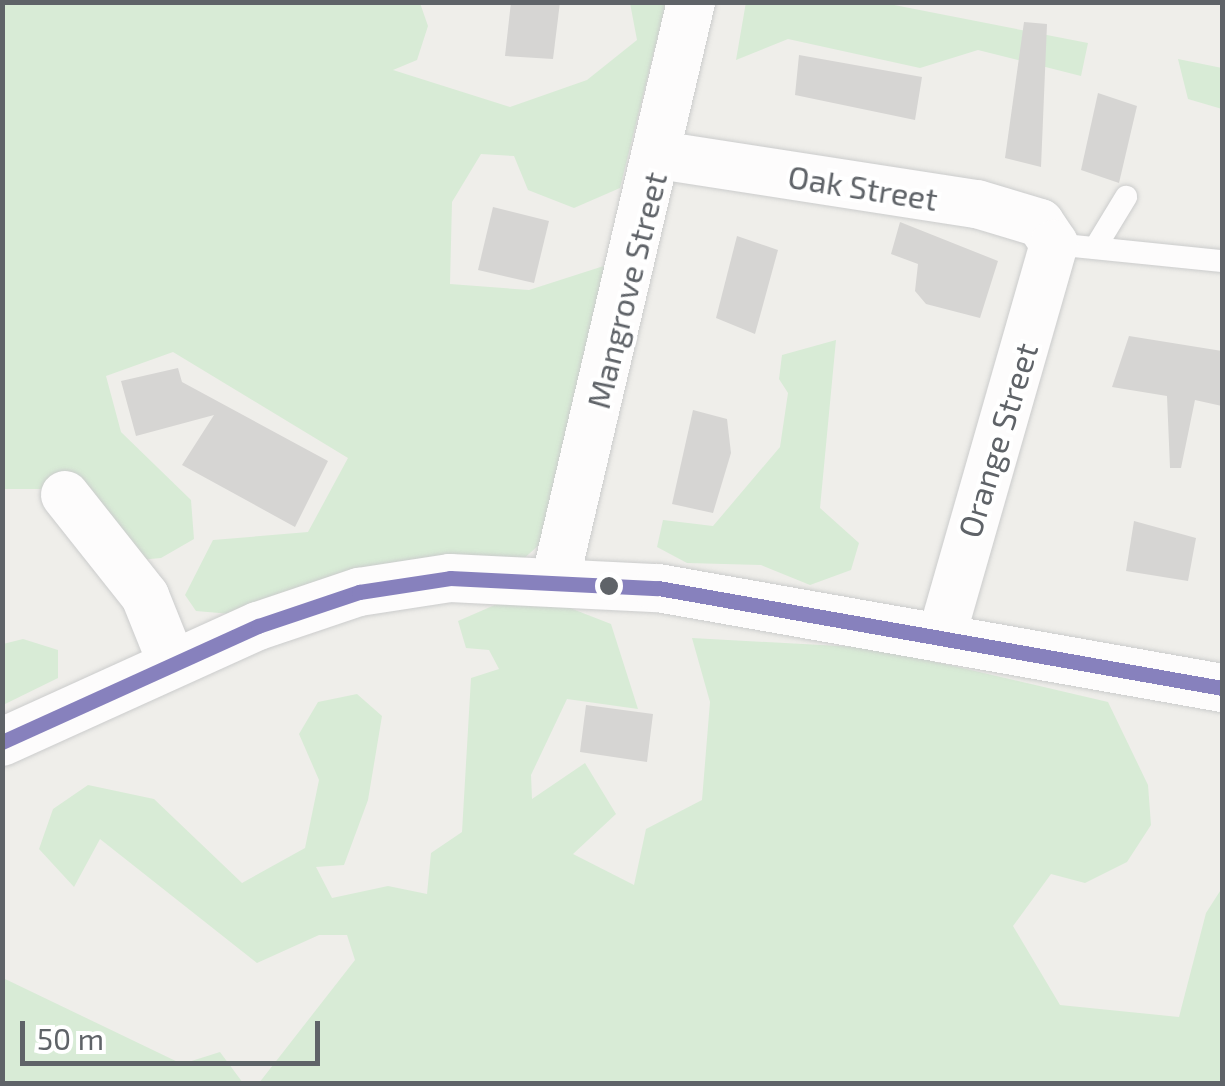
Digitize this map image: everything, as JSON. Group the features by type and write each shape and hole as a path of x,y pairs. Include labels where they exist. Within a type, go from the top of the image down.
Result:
{"street":[{"name":"Mangrove Street","path":"556,577 659,155 691,2"},
{"name":"Oak Street","path":"659,155 912,205 1017,214 1040,222 1075,246"},
{"name":"Orange Street","path":"941,638 1075,246"},
{"path":"66,495 145,596 172,663"},
{"path":"2,742 172,663 359,592 556,577 941,638 1222,688"}],"lane":[{"path":"1075,246 1126,197"},
{"path":"1075,246 1222,261"}],"green space":[{"path":"746,2 884,3 1088,43 1081,76 978,50 920,68 788,39 736,60"},
{"path":"2,3 420,3 428,26 417,60 393,70 510,107 587,80 637,40 630,3 666,3 620,188 574,208 528,190 514,156 481,154 452,202 450,284 529,290 610,264 560,526 520,562 231,614 196,611 185,595 213,540 308,532 348,458 173,352 106,376 121,432 191,500 194,539 161,558 128,561 47,489 3,489"},
{"path":"1178,59 1222,68 1222,109 1188,99"},
{"path":"836,340 820,508 859,543 851,570 810,585 761,565 687,563 657,547 663,520 713,526 780,447 788,393 779,379 782,355"},
{"path":"504,601 552,601 611,624 638,709 567,699 531,775 532,799 585,763 616,814 573,854 634,885 646,829 702,800 710,702 692,638 876,648 1108,702 1148,785 1151,825 1127,862 1085,883 1051,874 1013,926 1060,1005 1179,1017 1206,913 1222,888 1222,1083 259,1083 355,960 347,935 319,935 257,963 100,839 74,887 39,849 53,809 88,785 154,799 242,883 305,848 319,780 299,734 318,702 357,694 382,716 368,800 344,865 316,867 332,898 388,886 427,894 431,853 462,832 471,678 499,669 489,650 466,648 458,621"},
{"path":"23,639 58,650 58,678 3,705 3,644"},
{"path":"3,978 182,1064 220,1052 243,1083 3,1083"}],"building":[{"path":"511,2 560,2 553,59 505,56"},
{"path":"1024,22 1047,24 1041,167 1005,158"},
{"path":"799,55 922,77 915,120 795,95"},
{"path":"1098,93 1137,106 1119,183 1081,170"},
{"path":"493,207 549,221 534,283 478,270"},
{"path":"900,222 998,261 980,318 926,304 915,291 918,264 891,254"},
{"path":"737,236 778,250 755,334 716,318"},
{"path":"1129,336 1222,351 1222,406 1195,400 1181,468 1170,468 1167,396 1112,387"},
{"path":"178,368 182,382 328,461 295,527 182,465 214,415 136,436 121,381"},
{"path":"693,410 727,419 731,453 713,513 672,504"},
{"path":"1134,521 1196,538 1188,581 1126,571"},
{"path":"586,705 653,714 647,762 580,752"}],"transit line":[{"path":"2,742 258,626 359,592 450,578 658,588 1222,688"}]}
